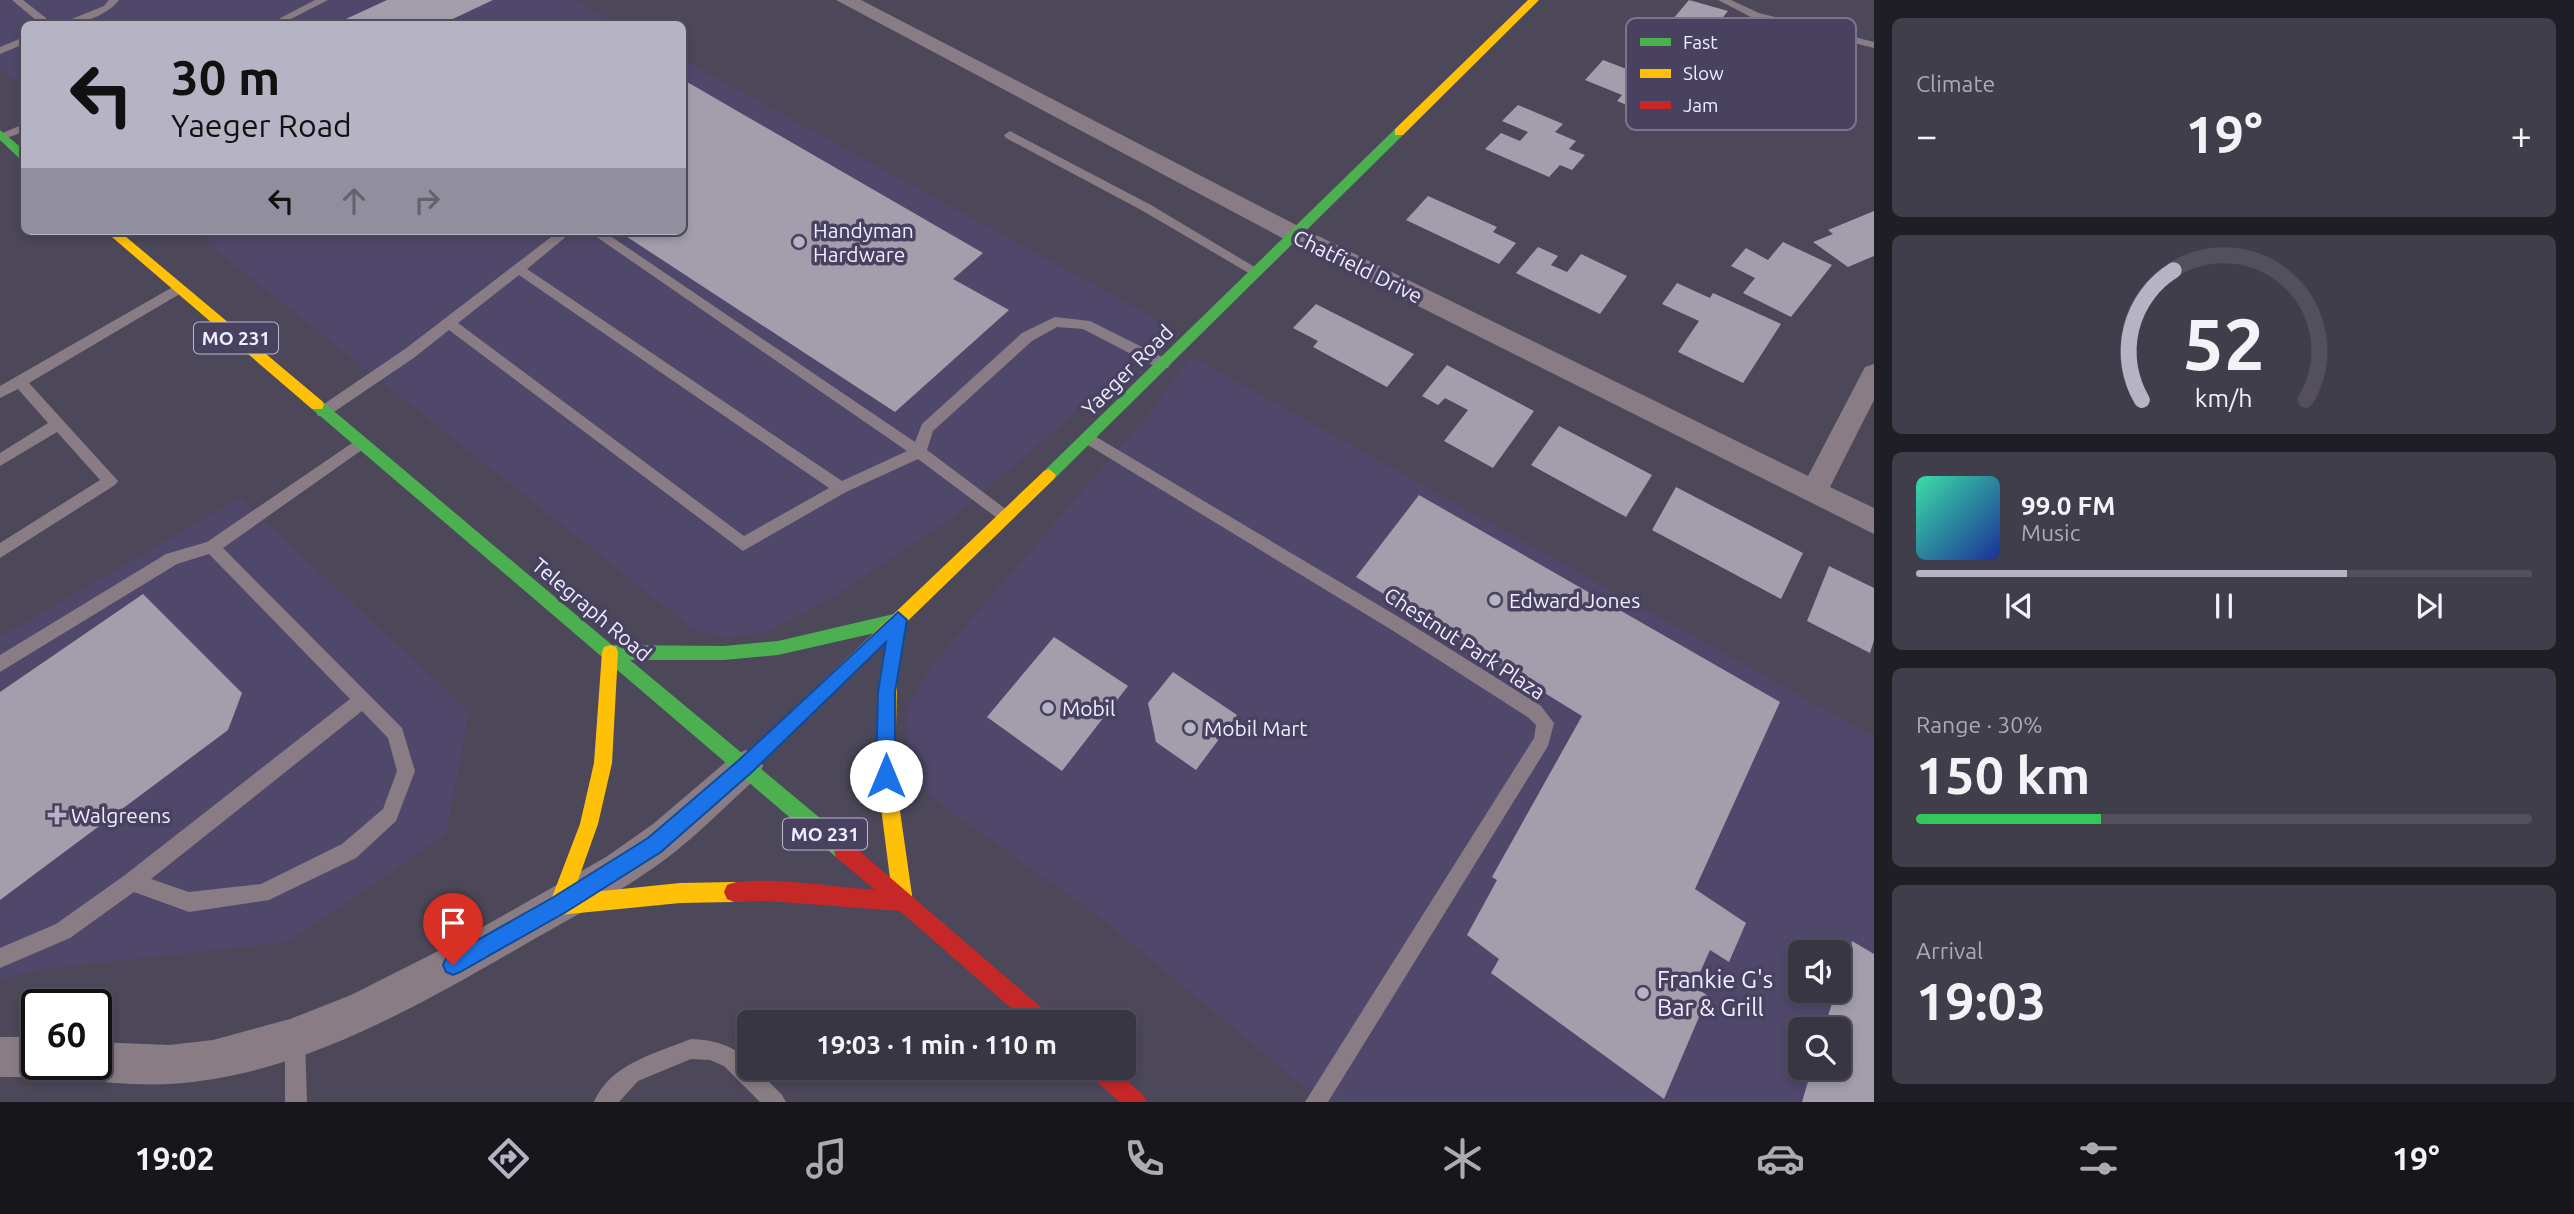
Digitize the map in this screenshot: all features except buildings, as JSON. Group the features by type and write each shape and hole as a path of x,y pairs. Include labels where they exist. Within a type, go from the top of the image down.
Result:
{"main road":[{"name":"Yaeger Road","path":"746,766 1088,438 1534,0"},
{"path":"2,136 21,153"},
{"name":"Telegraph Road","path":"116,235 746,766 1029,1010"},
{"path":"898,620 886,692 886,776 903,902 767,891 680,893 559,905 589,824 603,763 610,652 724,653 778,648 898,620"},
{"path":"1110,1080 1136,1102"}],"street":[{"name":"Chatfield Drive","path":"846,0 1294,234 1874,522"},
{"path":"1814,491 1874,374"},
{"path":"112,1063 147,1065 211,1061 295,1038 453,965 559,905 655,845 746,766"},
{"path":"0,1057 21,1056"}],"lane":[{"path":"17,0 42,21"},
{"path":"71,21 127,0"},
{"path":"280,21 323,0"},
{"path":"1723,0 1767,18"},
{"path":"1856,40 1874,45"},
{"path":"0,51 21,41"},
{"path":"2,136 21,129"},
{"path":"1010,135 1147,208 1257,272"},
{"path":"323,412 448,322 561,235"},
{"path":"600,235 919,453 1006,517"},
{"path":"517,268 841,488"},
{"path":"0,393 178,289"},
{"path":"448,322 743,544 841,488 919,453 927,428 1027,337 1055,322 1085,324 1163,364"},
{"path":"0,551 110,481 20,382"},
{"path":"0,460 58,424"},
{"name":"Chestnut Park Plaza","path":"1088,438 1401,627 1535,712 1545,723 1542,740 1316,1102"},
{"path":"0,664 172,559 212,547 361,443"},
{"path":"132,882 189,902 262,893 349,851 390,815 406,771 396,734 212,547"},
{"path":"0,958 63,931 132,882 362,700"},
{"path":"295,1038 296,1102"},
{"path":"606,1102 631,1074 691,1049 710,1050 731,1058 775,1102"}],"shaded area":[{"path":"0,0 573,0 612,21 21,21 21,86 0,68"},
{"path":"686,62 1175,329 954,516 830,599 765,632 725,637 693,629 197,235 686,235"},
{"path":"1191,356 1874,737 1874,1102 1323,1102 1097,915 943,806 919,785 908,751 908,706 932,665 1148,415"},
{"path":"240,498 469,712 446,834 289,942 43,969 0,979 0,637"}],"traffic: fast":[{"path":"1049,475 1399,132"},
{"path":"0,134 21,153"},
{"path":"317,405 843,850"},
{"path":"610,652 724,653 778,648 898,620 888,680"}],"traffic: slow":[{"path":"1399,132 1534,0"},
{"path":"116,235 317,405"},
{"path":"746,766 1049,475"},
{"path":"610,652 603,763 589,824 559,905 680,893 734,892"},
{"path":"888,680 886,776 903,902"}],"traffic: jam":[{"path":"843,850 1029,1010"},
{"path":"734,892 767,891 903,902"},
{"path":"1110,1080 1136,1102"}],"place":[{"name":"Handyman Hardware","path":"799,242"},
{"name":"Edward Jones","path":"1495,600"},
{"name":"Mobil","path":"1048,708"},
{"name":"Mobil Mart","path":"1190,728"},
{"name":"Walgreens","path":"57,815"},
{"name":"Frankie G's Bar & Grill","path":"1643,993"}],"route":[{"path":"453,965 559,905 655,845 746,766 898,620 886,692 886,776"}]}
